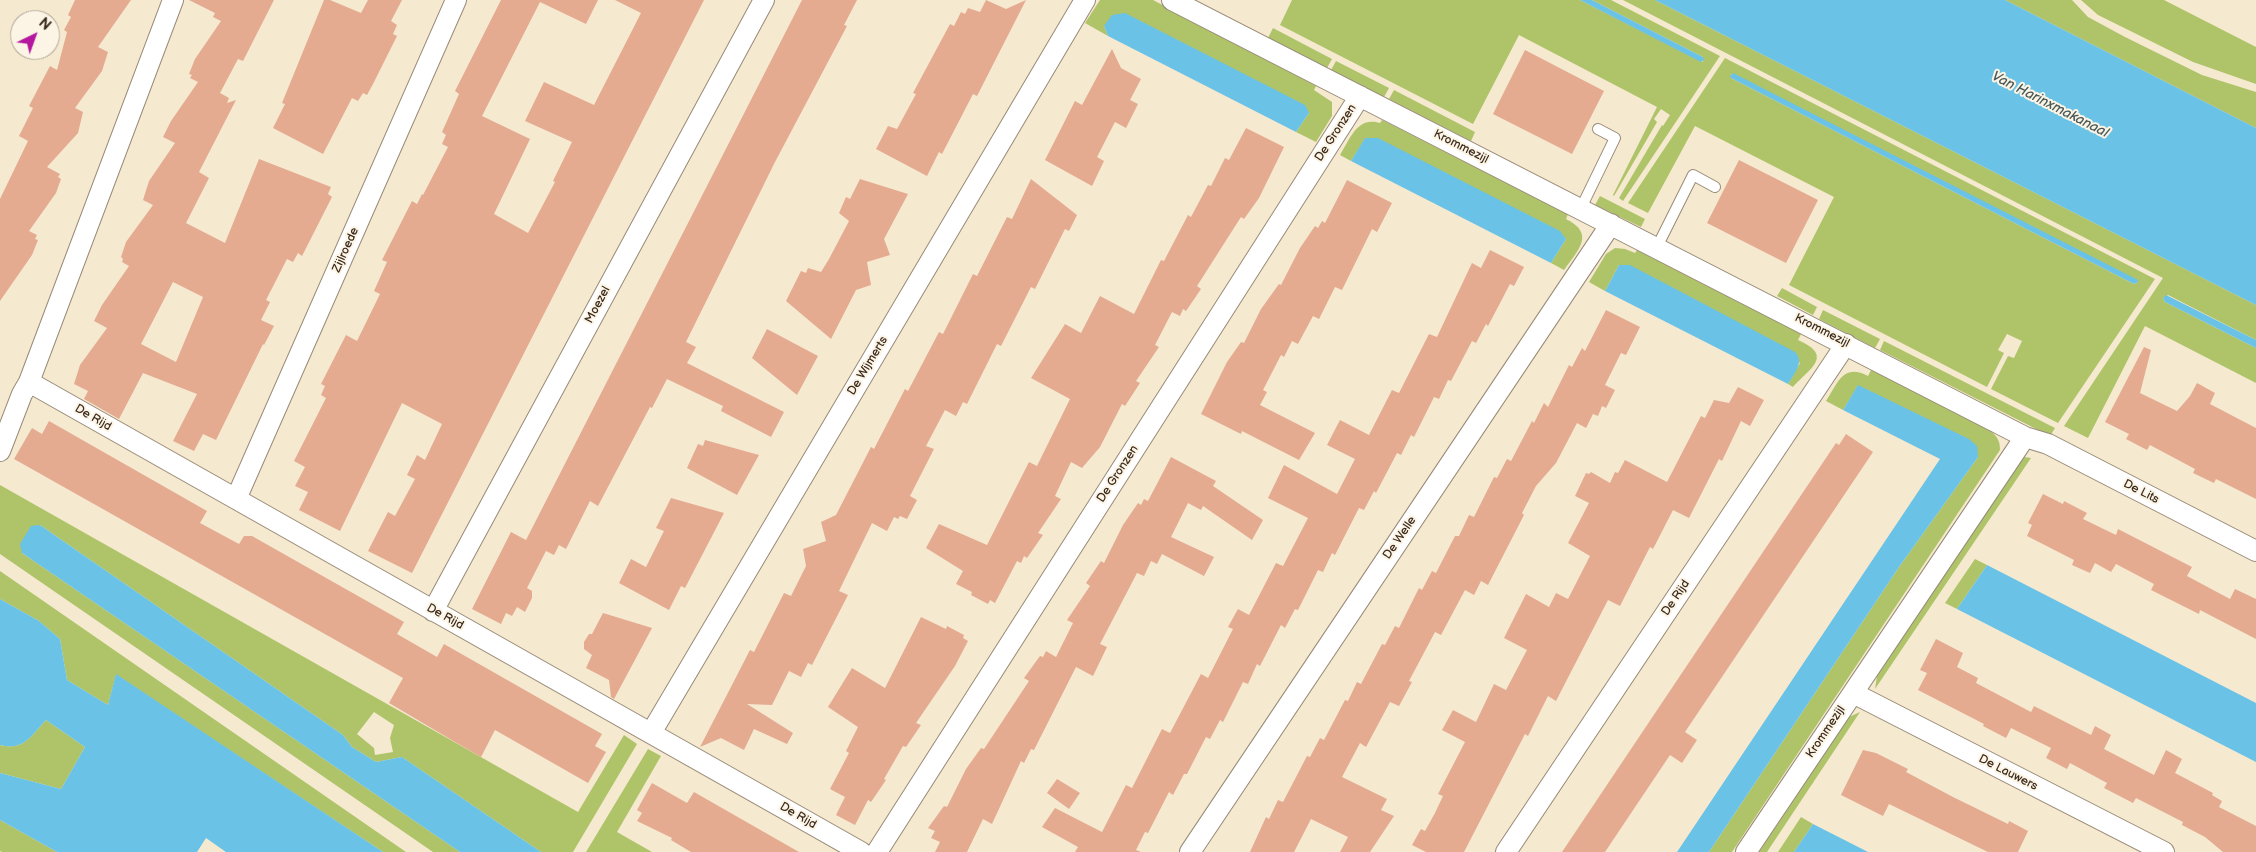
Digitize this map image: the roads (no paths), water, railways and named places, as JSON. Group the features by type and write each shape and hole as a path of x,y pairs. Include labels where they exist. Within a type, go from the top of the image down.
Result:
{"street":[{"path":"0,450 22,394 29,382 174,0"},
{"name":"Zijlroede","path":"236,499 456,0"},
{"name":"Moezel","path":"433,611 764,0"},
{"name":"De Wijmerts","path":"651,733 1085,0"},
{"name":"Krommezijl","path":"1172,0 2025,436 1746,852"},
{"name":"De Gronzen","path":"877,852 1360,96"},
{"name":"De Welle","path":"1190,852 1611,224"},
{"name":"De Rijd","path":"1506,852 1846,344"},
{"name":"De Rijd","path":"29,382 861,852"},
{"name":"De Lits","path":"2025,436 2048,444 2256,550"},
{"name":"De Lauwers","path":"1853,693 2164,852"}],"lane":[{"path":"1581,208 1615,138 1598,130"},
{"path":"1657,247 1693,176 1715,187"}],"water":[{"path":"1580,0 1592,0 1703,57 1704,60 1701,62"},
{"name":"Van Harinxmakanaal","path":"1655,0 2005,0 2256,128 2256,305"},
{"path":"1125,13 1305,105 1309,113 1296,132 1108,36 1104,26 1112,15"},
{"path":"1733,73 2138,280 2138,282 2134,284 1731,78 1730,76"},
{"path":"1365,138 1378,138 1560,231 1566,239 1551,263 1351,161"},
{"path":"1619,265 1630,265 1795,352 1798,356 1799,364 1788,384 1605,291"},
{"path":"2166,295 2256,340 2256,348 2165,302 2163,298"},
{"path":"1858,385 1969,439 1977,446 1978,457 1899,567 1709,852 1677,852 1940,459 1843,410"},
{"path":"40,525 343,735 352,747 376,762 402,757 541,852 460,852 22,553 20,544 31,526"},
{"path":"1987,565 2256,703 2256,762 1957,609"},
{"path":"0,599 39,621 60,639 67,680 108,705 116,674 383,852 226,852 206,838 197,852 57,852 0,820 0,773 61,789 85,747 46,720 31,737 21,744 15,746 0,745"},
{"path":"1813,824 1868,852 1794,852"}]}
